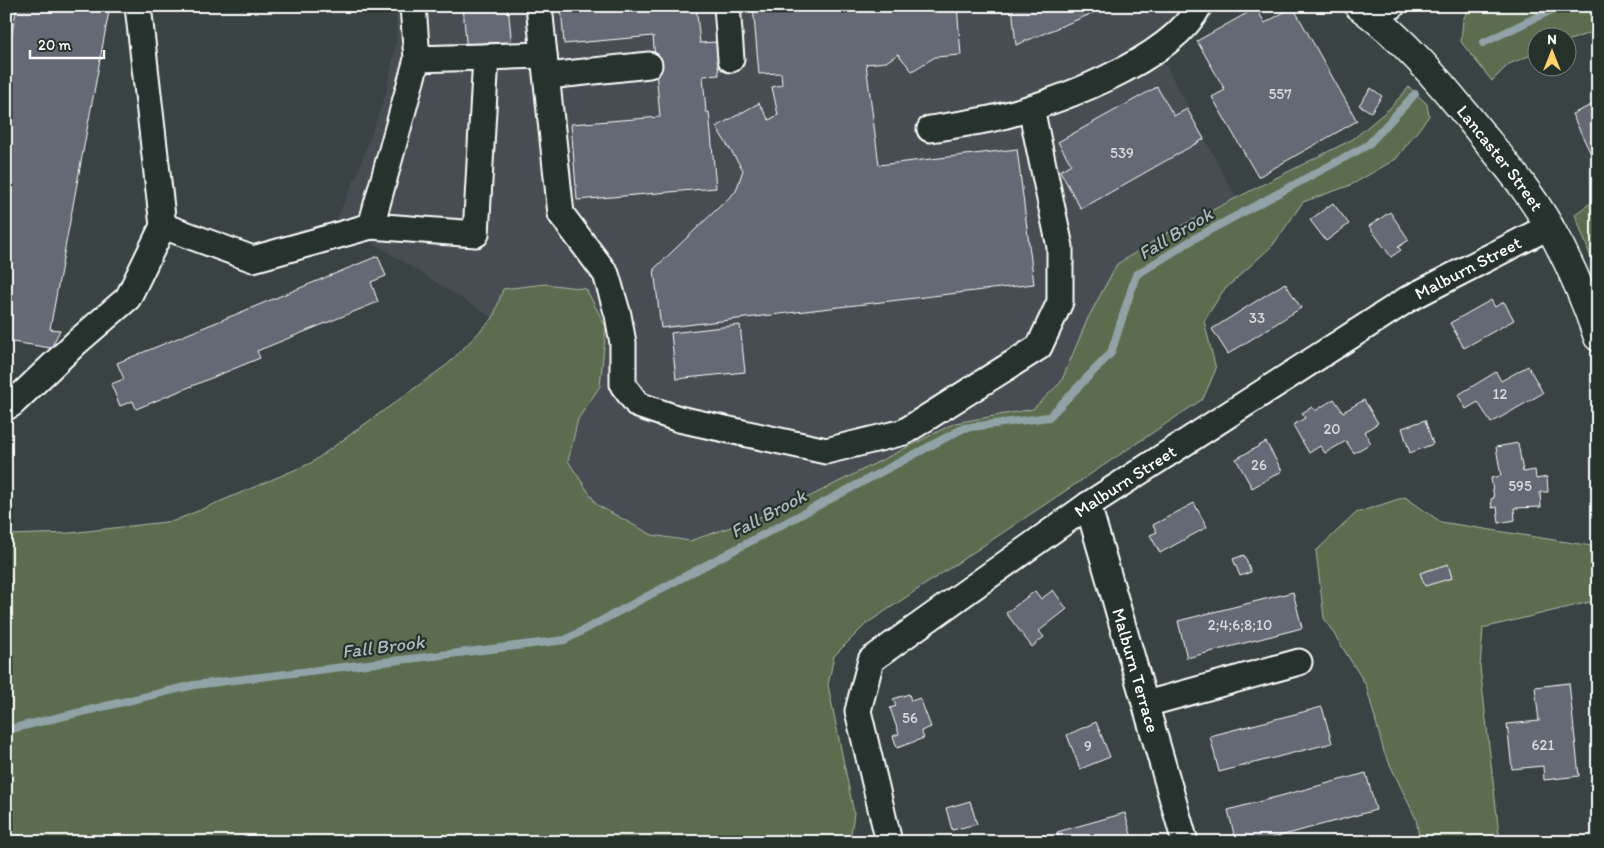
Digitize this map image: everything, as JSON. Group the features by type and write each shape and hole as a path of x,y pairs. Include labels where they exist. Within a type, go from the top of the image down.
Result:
{"main road":[{"name":"Lancaster Street","path":"1374,9 1456,102 1524,187 1550,226 1578,284 1598,337"}],"street":[{"path":"6,407 12,404 77,342 128,298 163,226 138,6"},
{"path":"372,226 416,59 413,6"},
{"path":"538,6 561,214 606,274 618,315 622,343 623,385 638,405 680,419 826,450 904,432 1040,347 1060,302 1060,246 1031,108"},
{"path":"727,6 731,59"},
{"path":"930,129 989,119 1031,108 1106,78 1150,56 1180,34 1199,6"},
{"path":"163,226 253,259 372,226 476,234 486,57"},
{"path":"416,59 486,57 546,65 649,65"},
{"name":"Malburn Street","path":"889,842 858,710 871,660 1088,505 1408,299 1550,226"},
{"name":"Malburn Terrace","path":"1088,505 1184,839"},
{"path":"1146,704 1299,662"}],"shaded area":[{"path":"396,6 1199,6 1158,50 1236,198 1163,235 1088,318 1061,382 1033,409 955,423 789,507 690,541 652,535 597,505 568,461 578,419 600,386 503,289 493,318 336,220 356,177 386,93 396,44"}],"green space":[{"path":"1470,6 1598,6 1598,30 1576,38 1576,28 1526,28 1526,57 1509,64 1492,81 1461,42 1463,20"},
{"path":"1409,87 1427,104 1429,116 1396,159 1351,185 1303,202 1273,245 1223,291 1204,321 1216,369 1203,399 866,624 834,656 828,685 854,813 850,842 6,842 6,535 70,533 174,521 311,463 448,364 493,318 503,289 545,284 586,289 606,327 600,386 578,419 568,461 597,505 652,535 690,541 789,507 955,423 1033,409 1061,382 1088,318 1117,264 1169,232 1353,139 1389,109"},
{"path":"1598,198 1598,277 1575,214"},
{"path":"1405,497 1441,522 1598,547 1598,600 1483,628 1480,667 1500,842 1420,842 1416,819 1384,752 1366,685 1324,618 1316,551 1356,513"}],"building":[{"path":"17,6 110,6 50,329 60,330 51,348 6,341 6,65"},
{"path":"463,6 508,6 512,47 467,53"},
{"path":"561,6 696,6 700,43 716,42 719,75 703,76 706,112 709,112 716,188 577,200 571,124 660,117 653,36 564,44"},
{"path":"753,6 957,6 961,55 935,57 912,71 898,54 886,62 866,64 879,165 1017,149 1034,284 661,328 654,269 736,191 743,170 716,127 759,103 769,120 778,115 772,87 782,85 781,73 759,74"},
{"path":"1012,6 1110,6 1016,45"},
{"path":"1293,7 1357,121 1258,177 1212,97 1225,90 1197,41 1256,8 1265,23"},
{"path":"1157,87 1174,116 1187,109 1204,139 1081,209 1060,171 1071,164 1058,142"},
{"path":"1371,88 1382,96 1371,112 1359,105"},
{"path":"1598,102 1598,169 1572,114"},
{"path":"1333,203 1349,224 1326,241 1310,220"},
{"path":"1390,212 1409,240 1398,247 1401,250 1391,257 1369,226"},
{"path":"378,256 386,276 371,282 378,302 257,351 260,358 136,409 133,401 120,406 111,384 124,379 117,363"},
{"path":"1285,283 1301,308 1228,354 1212,329"},
{"path":"1491,300 1495,307 1504,302 1514,320 1464,348 1450,323"},
{"path":"740,325 745,372 676,379 671,333"},
{"path":"1528,366 1543,393 1491,423 1478,402 1466,409 1458,395 1496,372 1501,381"},
{"path":"1334,399 1343,412 1364,400 1378,423 1364,432 1371,443 1354,453 1346,441 1325,453 1320,446 1309,453 1293,425 1305,418 1302,413 1312,407 1315,411"},
{"path":"1425,420 1433,444 1410,453 1402,428"},
{"path":"1266,442 1282,471 1252,488 1236,459"},
{"path":"1518,443 1523,472 1535,470 1536,479 1547,477 1548,492 1540,492 1541,507 1514,508 1515,520 1499,523 1497,507 1492,508 1491,499 1494,498 1491,478 1501,476 1496,447"},
{"path":"1194,503 1207,527 1160,553 1150,535 1157,532 1153,525"},
{"path":"1244,555 1251,572 1240,576 1233,559"},
{"path":"1448,564 1452,578 1425,586 1420,573"},
{"path":"1053,590 1067,609 1039,631 1044,637 1032,647 1006,613 1035,591 1041,599"},
{"path":"1293,592 1302,628 1187,658 1178,621"},
{"path":"1569,683 1579,776 1544,780 1543,766 1512,769 1507,724 1539,721 1535,687"},
{"path":"909,694 911,701 920,698 931,727 921,731 924,738 897,748 893,736 899,734 890,708 896,706 893,699"},
{"path":"1322,707 1332,743 1219,772 1210,736"},
{"path":"1096,722 1110,757 1080,769 1067,735"},
{"path":"1366,773 1376,810 1258,842 1236,842 1228,810"},
{"path":"970,801 977,824 952,830 946,808"},
{"path":"1125,813 1133,842 1059,842 1057,832"}],"waterway":[{"name":"Fall Brook","path":"1483,43 1560,6"},
{"name":"Fall Brook","path":"6,730 194,685 565,640 964,428 1049,417 1111,353 1136,275 1197,237 1368,145 1415,94"}]}
